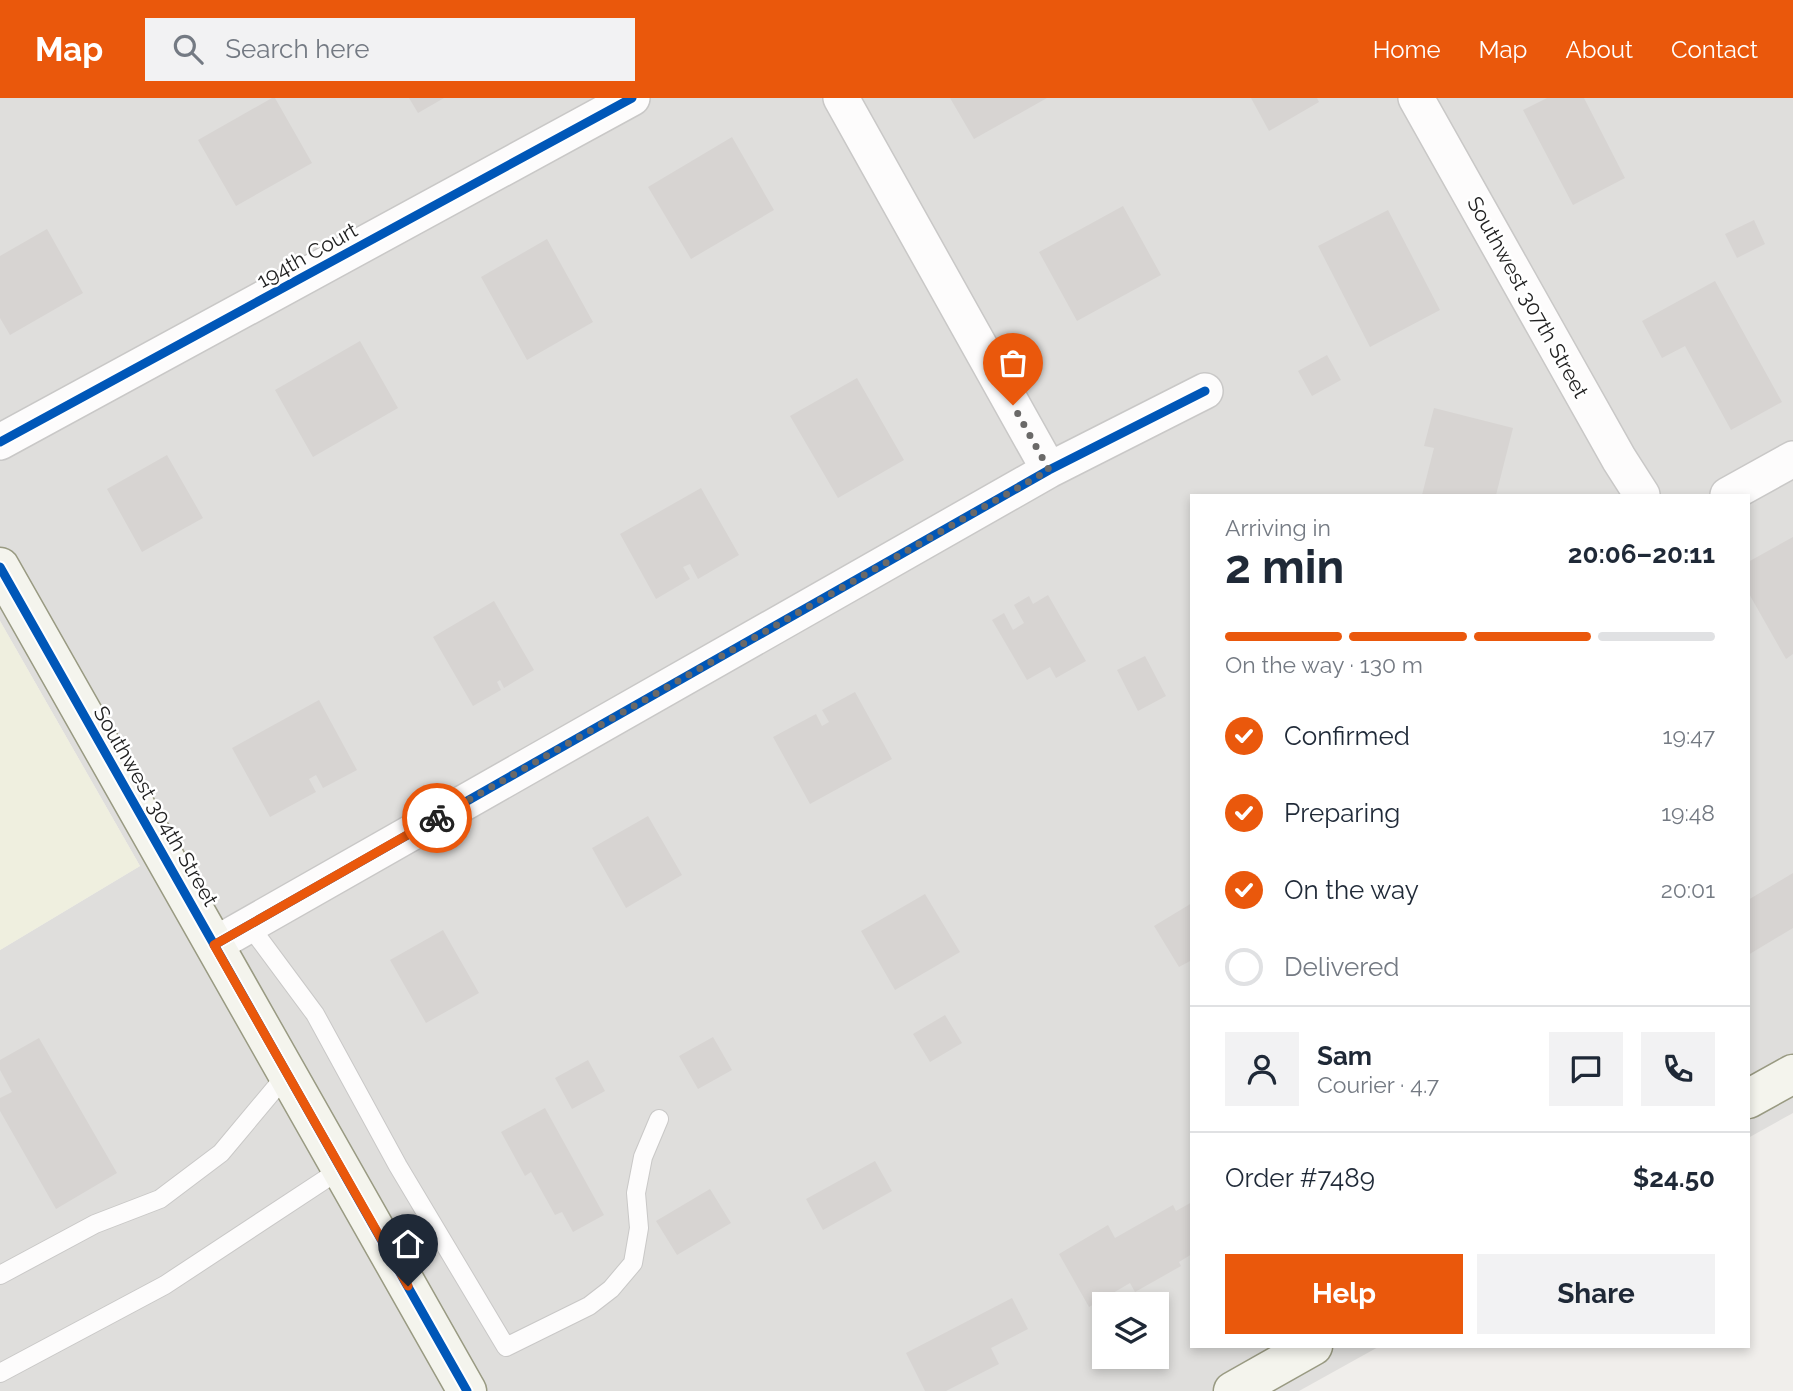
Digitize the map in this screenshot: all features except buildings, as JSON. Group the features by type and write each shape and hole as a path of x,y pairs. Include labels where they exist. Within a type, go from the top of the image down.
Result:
{"street":[{"name":"194th Court","path":"0,442 632,98"},
{"path":"841,98 1049,470"},
{"name":"Southwest 307th Street","path":"1416,98 1619,459 1641,494"},
{"path":"214,945 1049,470 1205,391"},
{"path":"1730,494 1793,459"},
{"name":"Southwest 304th Street","path":"0,568 467,1391"},
{"path":"1750,1099 1793,1074"},
{"path":"1233,1391 1309,1348"}],"lane":[{"path":"249,925 314,1014 398,1166 506,1347 589,1306 611,1289 633,1263 639,1228 636,1193 643,1157 659,1119"},
{"path":"0,1275 96,1224 160,1199 221,1153 287,1074"},
{"path":"0,1373 165,1285 341,1169"}],"shaded area":[{"path":"0,98 1793,98 1793,1113 1750,1137 1750,494 1190,494 1190,1348 1376,1348 1299,1391 0,1391 0,950 140,866 0,621"}],"green space":[{"path":"0,621 140,866 0,950"}],"cycle path":[{"path":"0,442 632,98"},
{"path":"214,945 1049,470 1205,391"},
{"path":"0,567 467,1391"}],"way so far":[{"path":"437,818 1049,470 1013,405"}],"route":[{"path":"408,1286 214,945 437,818"}]}
